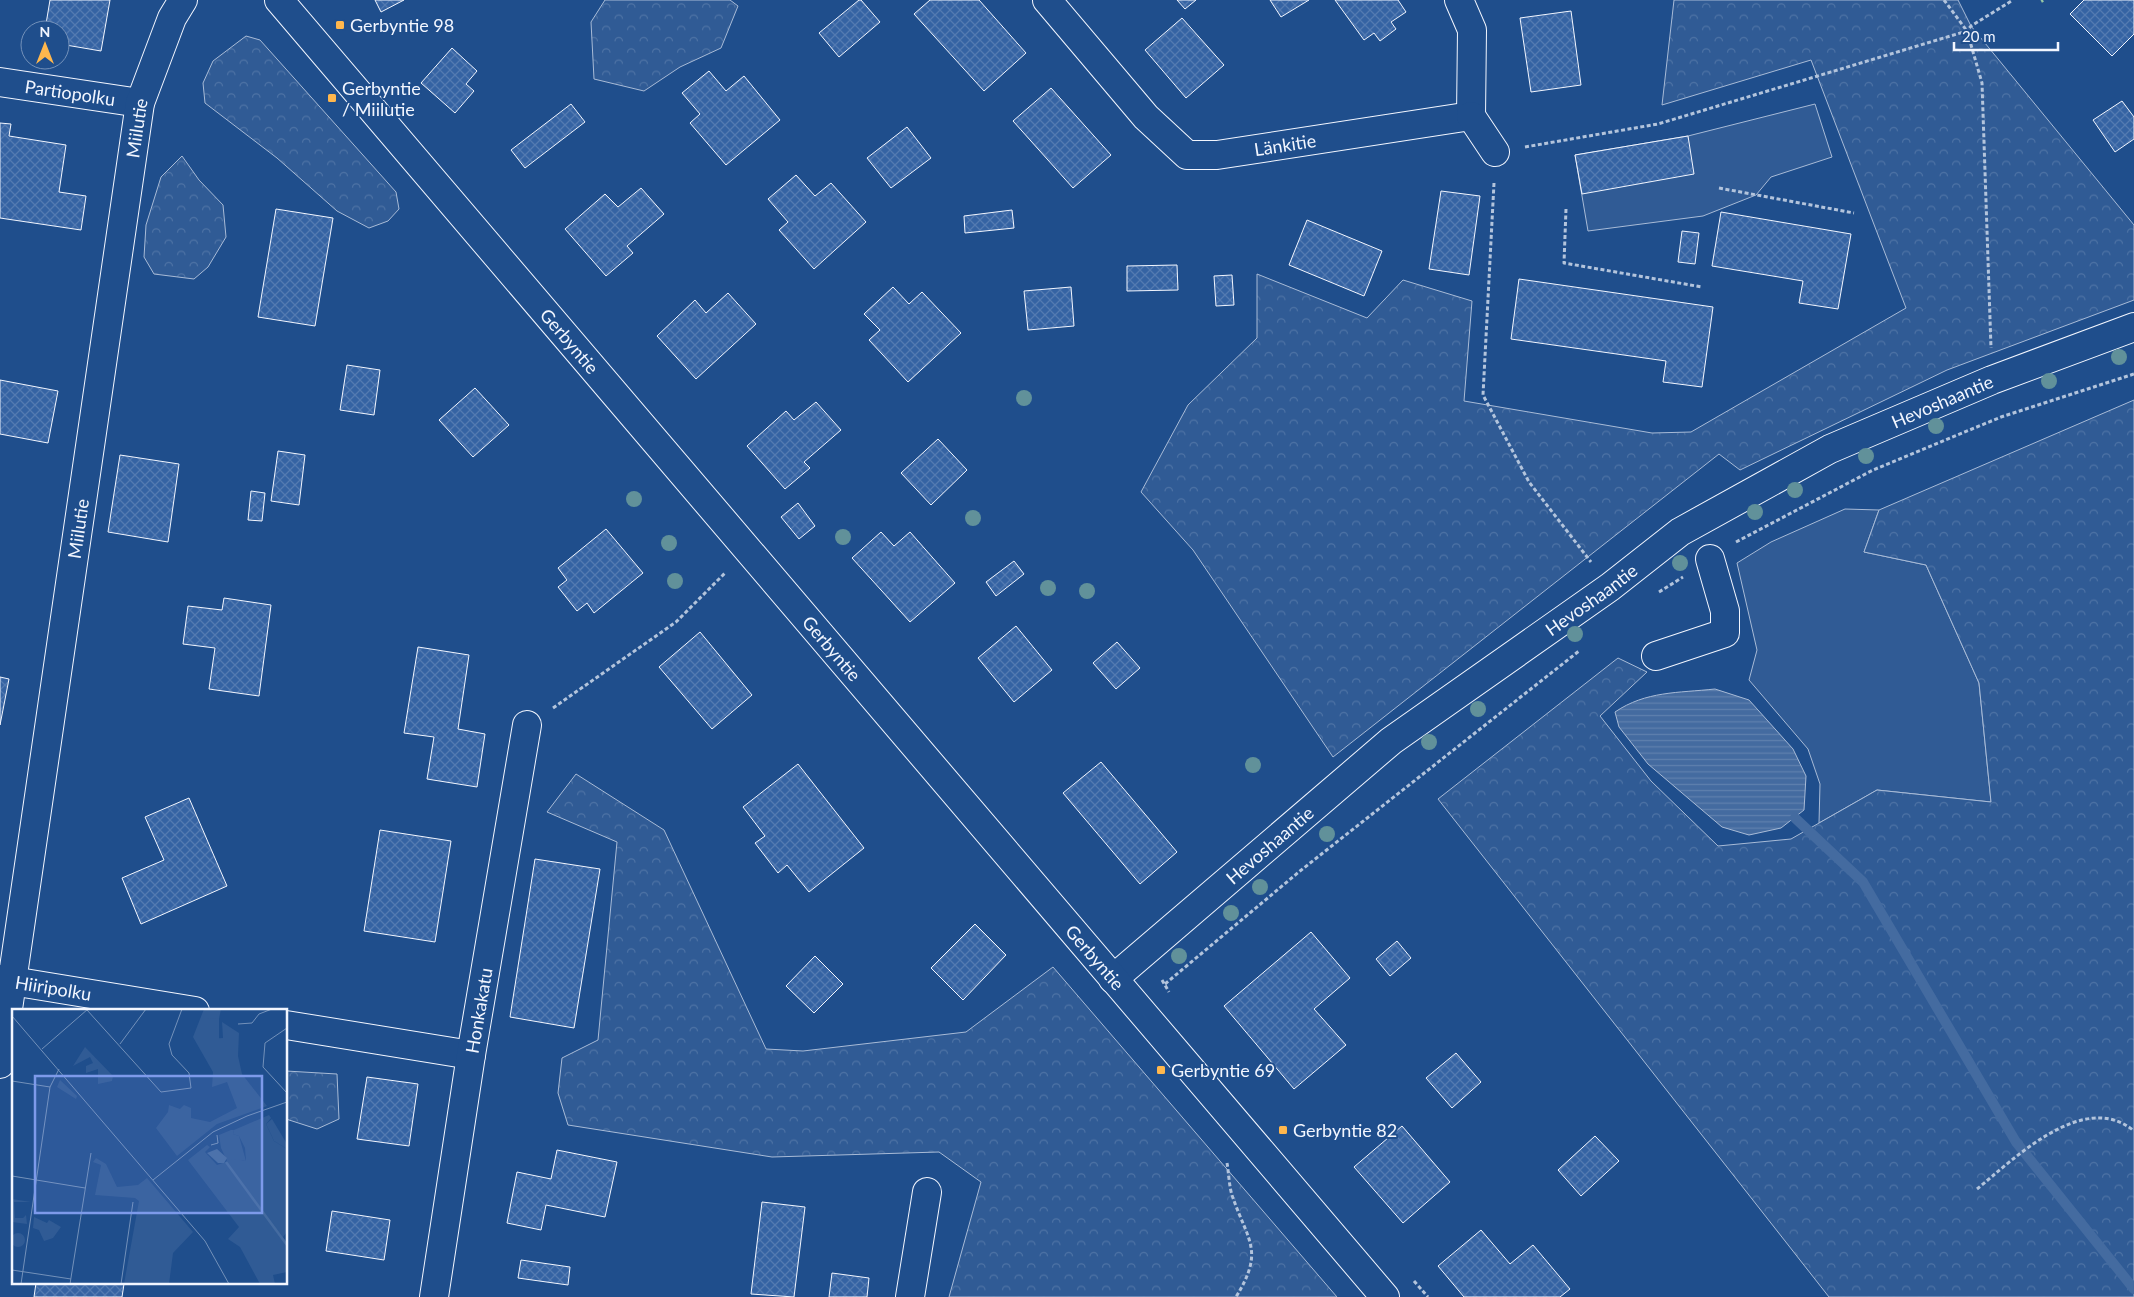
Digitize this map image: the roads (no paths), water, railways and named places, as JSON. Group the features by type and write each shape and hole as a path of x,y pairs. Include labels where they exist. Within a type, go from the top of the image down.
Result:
{"street":[{"name":"Miilutie","path":"0,1064 6,980 140,103 172,18 183,0"},
{"name":"Gerbyntie","path":"279,0 1385,1297"},
{"name":"Länkitie","path":"1048,0 1146,117 1187,155 1217,155 1471,116"},
{"path":"1459,0 1472,30 1471,116 1495,152"},
{"name":"Partiopolku","path":"0,82 140,103"},
{"name":"Hevoshaantie","path":"1113,979 1391,742 1610,587 1680,532 1830,449 1992,380 2134,327"},
{"path":"1656,656 1725,633 1725,611 1710,559"},
{"name":"Honkakatu","path":"434,1297 471,1055 527,725"},
{"name":"Hiiripolku","path":"6,980 183,1009"},
{"path":"288,1026 471,1055"},
{"path":"910,1297 927,1192"}],"waterway":[{"path":"1795,818 1863,882 2016,1142 2134,1289"}],"place":[{"name":"Gerbyntie 98","path":"340,25"},
{"name":"Gerbyntie / Miilutie","path":"332,98"},
{"name":"Gerbyntie 69","path":"1161,1070"},
{"name":"Gerbyntie 82","path":"1283,1130"}]}
